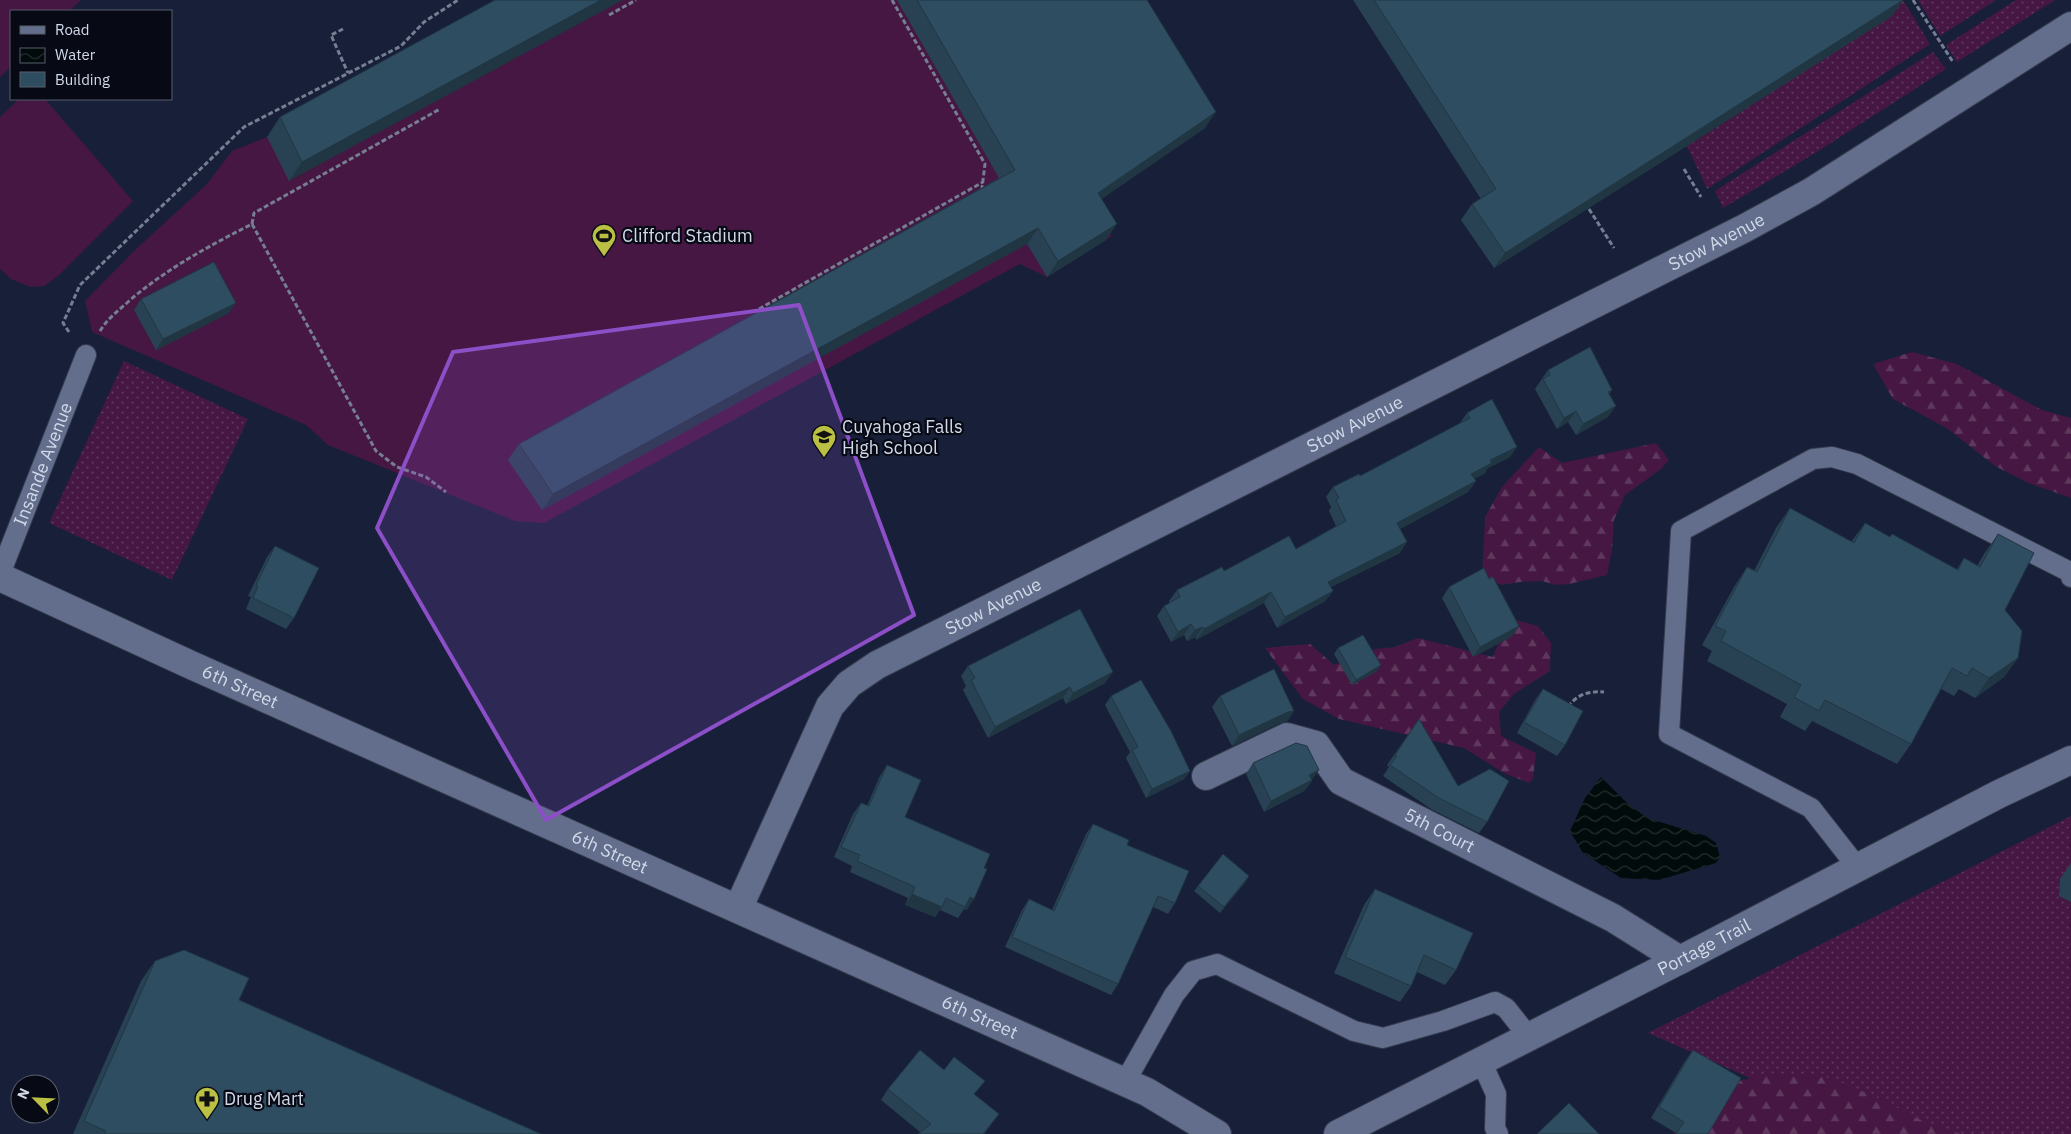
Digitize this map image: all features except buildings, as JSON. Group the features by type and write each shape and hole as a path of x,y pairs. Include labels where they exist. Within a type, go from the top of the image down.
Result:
{"street":[{"name":"Stow Avenue","path":"738,909 830,706 849,684 886,661 1745,228 1810,192 2071,26"},
{"name":"6th Street","path":"0,575 191,665 1147,1092 1216,1134"},
{"name":"5th Court","path":"1206,776 1287,737 1316,745 1341,782 1613,918 1680,960"},
{"name":"Portage Trail","path":"1357,1130 1481,1061 1990,799 2071,760"}],"lane":[{"name":"Insande Avenue","path":"0,575 86,355"},
{"path":"1858,868 1811,808 1670,734 1682,531 1813,459 1832,457 1857,464 2070,572 2071,577"},
{"path":"1125,1082 1174,995 1193,971 1217,964 1354,1031 1383,1038 1444,1021 1495,1002 1506,1008 1528,1037"},
{"path":"1481,1061 1496,1094 1495,1128 1498,1134"}],"path":[{"path":"252,224 177,264 138,293 106,321 86,355 63,323 80,285 244,127 401,46 424,22 458,0"},
{"path":"609,15 636,0"},
{"path":"892,0 985,164 982,188 988,196"},
{"path":"1913,0 1940,45 1972,89"},
{"path":"904,21 912,17"},
{"path":"343,28 331,35 348,73"},
{"path":"440,109 254,213 252,224 376,451 397,467 426,477 446,492"},
{"path":"1684,169 1701,196"},
{"path":"759,308 984,181"},
{"path":"1589,208 1614,248"},
{"path":"1566,711 1574,699 1584,693 1592,691 1604,692"}],"highlighted area":[{"path":"799,305 914,615 546,820 377,528 453,352"}],"green space":[{"path":"0,0 81,0 70,10 10,10 10,68 0,77"},
{"name":"Clifford Stadium","path":"503,0 966,0 1112,236 1047,277 1020,264 544,523 515,521 328,445 306,425 92,332 85,301 135,250 207,184 232,151 267,137"},
{"path":"1903,0 1930,44 1707,189 1687,146 1891,16"},
{"path":"1918,0 1996,0 1940,36"},
{"path":"2016,0 2055,0 1957,62 1946,45"},
{"path":"1933,52 1946,69 1817,152 1723,208 1715,191"},
{"path":"18,100 46,100 133,201 58,276 44,286 30,287 11,279 0,269 0,117"},
{"path":"1912,352 1957,364 2042,410 2071,418 2071,498 2026,482 1995,466 1948,429 1893,399 1873,364"},
{"path":"124,361 248,419 172,580 49,523"},
{"path":"1656,443 1669,460 1661,469 1625,495 1614,520 1612,550 1607,575 1569,584 1556,585 1542,581 1502,585 1482,577 1485,517 1502,487 1539,447 1562,463"},
{"path":"1508,618 1538,626 1551,643 1550,671 1514,694 1499,712 1501,736 1536,753 1533,779 1529,783 1504,773 1464,748 1339,719 1303,699 1265,648 1310,644 1334,665 1375,649 1395,647 1418,638 1493,657"},
{"path":"2071,816 2071,873 2059,896 2071,902 2071,1134 1877,1134 1648,1033"},
{"path":"1771,1073 1825,1077 1851,1086 1893,1105 1910,1116 1961,1134 1673,1134 1739,1081"}],"water":[{"path":"1601,777 1627,803 1647,818 1706,836 1716,843 1720,857 1716,863 1659,880 1621,878 1583,853 1570,831 1585,798"}],"place":[{"name":"Clifford Stadium","path":"604,257"},
{"name":"Cuyahoga Falls High School","path":"824,458"},
{"name":"Drug Mart","path":"207,1120"}]}
